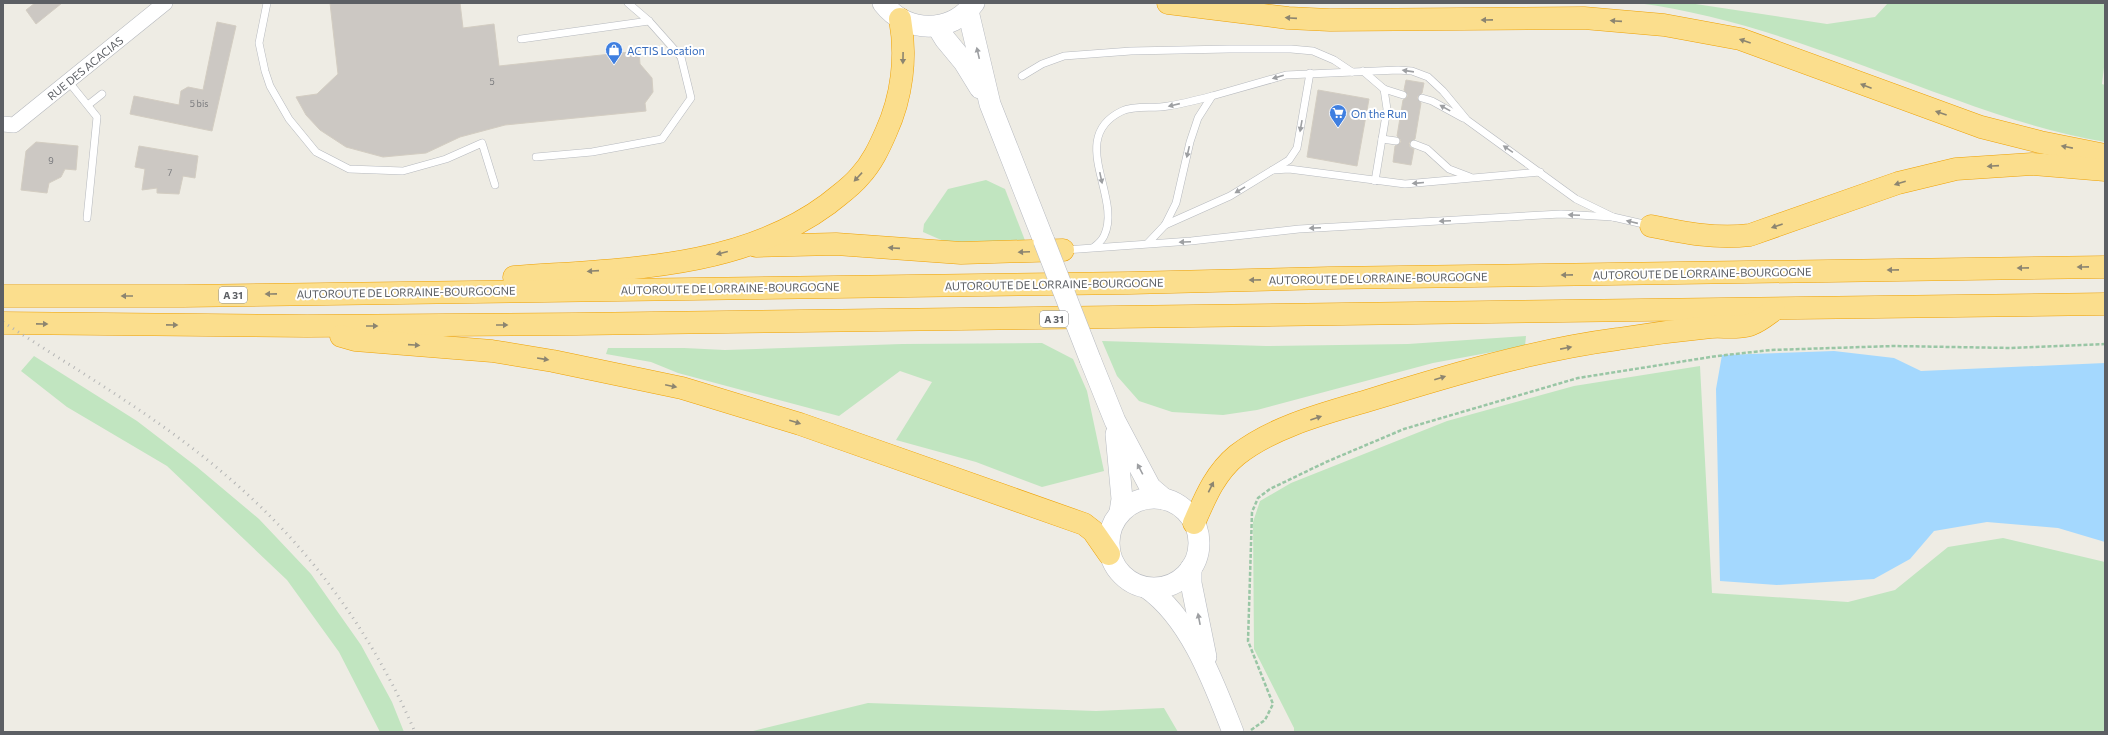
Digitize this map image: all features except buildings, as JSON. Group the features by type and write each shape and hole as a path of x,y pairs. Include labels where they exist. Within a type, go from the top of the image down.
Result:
{"highway":[{"path":"1168,3 1288,18 1323,20 1584,18 1664,25 1740,39 1980,127 2040,142 2105,155"},
{"path":"464,291 507,277 644,267 719,254 744,247 805,220 826,205 860,176 878,151 898,101 902,69 903,35 900,19"},
{"path":"1651,226 1701,236 1726,238 1750,236 1898,183 1956,169 2032,164 2105,170"},
{"path":"744,247 836,244 961,253 1053,246"},
{"name":"AUTOROUTE DE LORRAINE-BOURGOGNE","path":"3,296 183,296 1130,283 1329,278 2105,267"},
{"name":"A 31","path":"3,323 307,326 2105,304"},
{"path":"1194,523 1213,481 1225,466 1246,449 1283,429 1446,377 1528,356 1609,340 1712,327 1751,325 1776,309"},
{"path":"307,326 355,340 492,351 553,360 682,388 800,424 1084,524 1093,531 1109,554"}],"main road":[{"path":"883,3 900,19 912,25 938,26 954,21 971,7 990,104"},
{"path":"938,26 945,39 964,62 990,104 1053,246 1090,359 1115,421 1150,487 1164,499 1176,504 1186,512 1194,523 1199,538 1198,554 1191,568 1183,578 1172,585 1160,588 1147,588 1134,584 1123,577 1114,566 1109,554 1108,539 1112,525 1120,512 1133,503 1148,498 1164,499"},
{"path":"1115,421 1122,491 1120,512"},
{"path":"1191,568 1191,583 1209,671"},
{"path":"1147,588 1161,599 1177,619 1209,671 1242,731"}],"street":[{"name":"RUE DES ACACIAS","path":"3,124 14,125 164,3"}],"lane":[{"path":"267,3 259,43 265,71 270,86 289,119 316,152 349,169 403,171 446,159 482,143 495,185"},
{"path":"536,156 592,152 662,140 691,98 681,57 649,21 628,3"},
{"path":"521,39 649,21"},
{"path":"1022,76 1042,64 1064,56 1131,51 1221,49 1291,49 1314,51 1334,60 1352,72"},
{"path":"1094,247 1104,237 1107,226 1107,206 1098,163 1097,146 1101,130 1110,118 1123,111 1168,106 1212,96 1286,75 1398,70 1412,72 1428,77 1443,91 1466,120"},
{"path":"1363,71 1384,89 1403,95"},
{"path":"1165,225 1230,196 1289,160 1297,148 1310,73"},
{"path":"68,81 97,117 87,218"},
{"path":"1375,181 1387,109 1384,89"},
{"path":"88,105 102,94"},
{"path":"1148,243 1165,225 1176,203 1190,142 1198,118 1212,96"},
{"path":"1422,98 1432,101 1466,120 1576,199 1613,217"},
{"path":"1382,139 1396,141"},
{"path":"1414,144 1427,149 1449,168 1472,178"},
{"path":"1273,170 1289,169 1405,184 1540,172"},
{"path":"1053,246 1094,247 1199,241 1299,229 1545,215 1613,217 1651,226"}],"path":[{"path":"1242,731 1265,720 1273,704 1248,641 1252,512 1258,498 1270,489 1326,462 1404,429 1578,378 1717,356 1771,350 1894,346 2011,348 2105,344"}],"green space":[{"path":"1637,3 1689,3 1827,24 1875,17 1888,3 2105,3 2105,59 2102,84 2105,85 2105,142 2047,129 1972,106 1798,42 1758,30 1678,10"},
{"path":"986,180 1005,189 1026,243 948,243 923,232 924,224 948,189"},
{"path":"1526,336 1525,346 1433,363 1257,410 1223,415 1172,412 1139,401 1117,376 1102,341 1266,346 1408,344"},
{"path":"1042,343 1073,359 1087,391 1104,471 1042,487 976,462 896,440 932,382 900,371 839,416 678,373 651,362 606,354 608,348 684,348 725,350 902,344"},
{"path":"34,356 137,421 197,467 259,519 311,574 361,645 392,702 404,732 380,732 339,652 287,580 167,466 67,407 21,371"},
{"path":"1700,366 1712,593 1848,602 1895,590 1948,547 2003,538 2105,562 2105,732 1294,732 1294,728 1254,649 1253,522 1260,501 1291,483 1447,421 1574,386"},
{"path":"868,703 1096,711 1164,708 1178,732 749,732"}],"water":[{"path":"1834,351 1894,358 1921,371 2105,363 2105,542 2058,528 1987,522 1934,531 1910,559 1874,579 1777,585 1720,581 1716,389 1722,355"}],"railway":[{"path":"3,322 119,396 175,435 203,456 259,505 286,533 337,594 380,661 415,732"}],"place":[{"name":"ACTIS Location","path":"614,65"},
{"name":"On the Run","path":"1338,128"}]}
